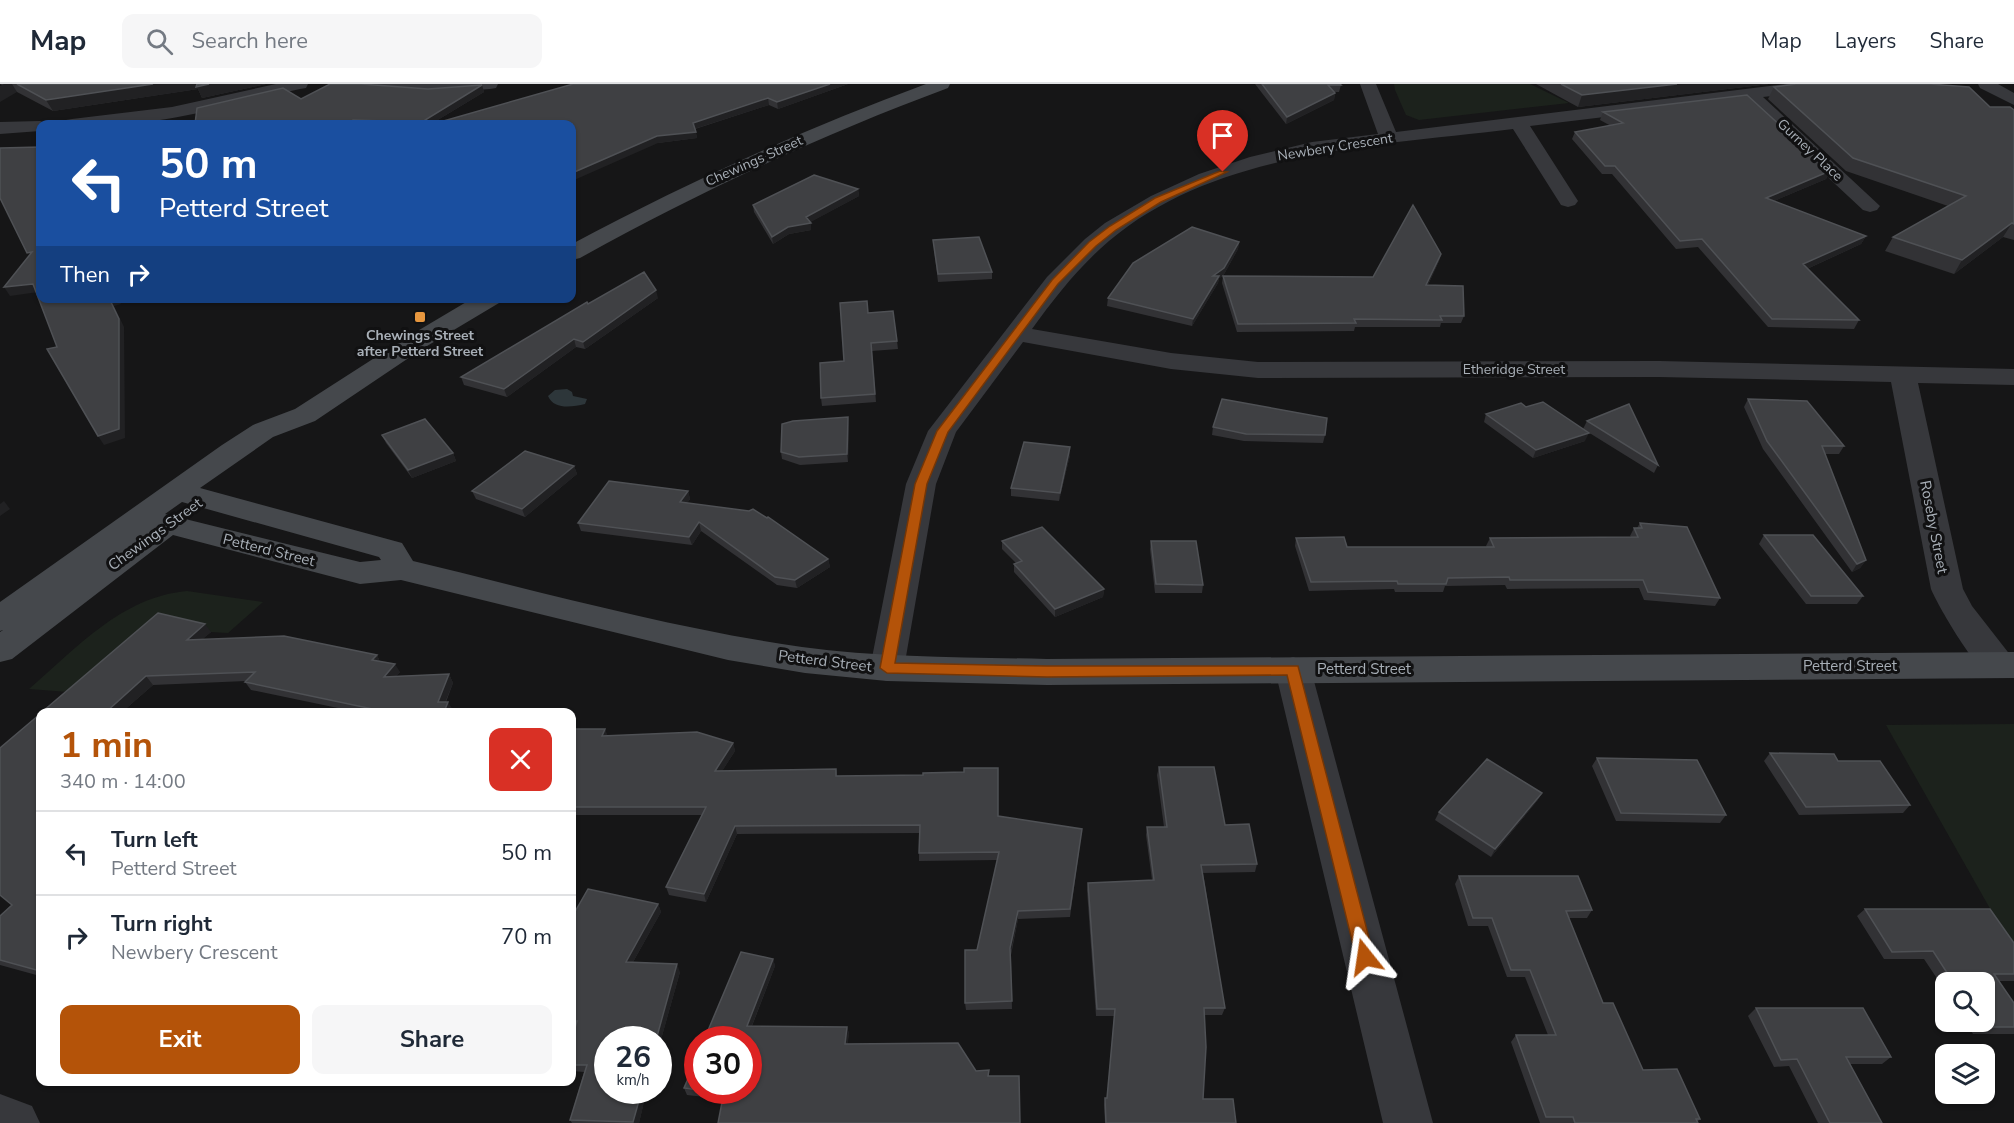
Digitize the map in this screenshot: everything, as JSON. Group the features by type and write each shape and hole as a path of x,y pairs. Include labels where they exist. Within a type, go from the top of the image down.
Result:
{"street":[{"path":"144,120 300,84"},
{"path":"366,84 430,88 490,84"},
{"name":"Chewings Street","path":"576,251 710,180 830,128 942,84"},
{"path":"1368,84 1389,138"},
{"name":"Newbery Crescent","path":"887,668 921,484 942,431 1055,282 1093,244 1113,228 1158,200 1206,178 1257,161 1312,148 1828,84"},
{"path":"1986,84 2014,100"},
{"name":"Gurney Place","path":"1749,93 1870,206"},
{"path":"1518,122 1568,201"},
{"path":"0,128 36,126"},
{"name":"Chewings Street","path":"0,619 56,577 153,521 191,495 289,436 305,415 413,344 483,303"},
{"name":"Etheridge Street","path":"1016,333 1181,362 1258,370 1659,369 2014,378"},
{"name":"Roseby Street","path":"1903,375 1947,589 1958,612 2007,665"},
{"path":"191,495 391,550 401,569"},
{"name":"Chewings Street","path":"0,650 87,583 153,521"},
{"name":"Petterd Street","path":"153,521 360,573 401,569 728,648 805,660 887,668 1047,672 2007,665"},
{"path":"56,577 87,583"},
{"path":"1293,670 1408,1123"},
{"path":"0,1118 15,1123"}],"shaded area":[{"path":"1394,84 1530,84 1569,103 1419,120 1406,115"},
{"path":"567,389 572,392 573,396 587,399 585,404 569,406 554,404 548,396 555,390"},
{"path":"187,591 263,602 228,633 211,632 164,621 81,693 29,689 101,627 121,614 163,595"},
{"path":"2014,724 2014,951 1886,725"}],"building":[{"path":"17,84 153,84 46,100"},
{"path":"330,84 428,89 482,85 425,120 196,120 197,108 283,88 301,99"},
{"path":"573,84 830,84 777,102 768,98 693,123 696,132 657,136 576,171 576,120 447,120"},
{"path":"1262,84 1341,85 1328,85 1335,93 1287,117"},
{"path":"1561,84 1677,84 1582,95"},
{"path":"1796,84 1930,84 1969,87 1990,107 2010,107 2014,110 2014,224 2012,223 1962,260 1893,237 1966,196 1853,158 1774,87"},
{"path":"1747,95 1830,171 1766,198 1866,236 1803,264 1859,320 1772,319 1702,239 1680,241 1615,166 1605,166 1575,132 1623,123 1603,112"},
{"path":"36,147 36,292 33,284 4,287 32,252 27,253 0,198 0,148"},
{"path":"814,175 858,189 806,217 811,223 788,227 772,237 753,205"},
{"path":"1413,205 1441,254 1426,285 1463,286 1464,316 1440,316 1442,320 1354,319 1356,323 1238,324 1223,276 1373,277"},
{"path":"1192,227 1239,242 1224,268 1213,276 1219,276 1193,319 1108,298 1133,263"},
{"path":"979,237 992,272 938,274 933,240"},
{"path":"644,272 656,290 583,342 574,339 504,389 461,377 587,302 588,304"},
{"path":"867,301 868,313 893,311 897,341 871,343 875,394 821,398 820,363 844,361 840,303"},
{"path":"40,303 111,303 119,319 119,429 98,436 47,349 57,347"},
{"path":"1222,399 1327,418 1325,435 1246,434 1213,427"},
{"path":"1748,399 1807,401 1844,446 1822,446 1866,560 1857,564 1767,441"},
{"path":"1543,402 1589,433 1536,450 1486,414 1521,403 1526,407"},
{"path":"1629,404 1658,465 1587,421"},
{"path":"848,417 847,454 799,457 781,452 782,424 793,421"},
{"path":"425,419 453,453 408,470 382,435"},
{"path":"1024,442 1070,447 1060,493 1011,488"},
{"path":"525,451 574,466 522,509 472,491"},
{"path":"609,481 688,491 680,502 749,511 753,509 828,559 795,580 775,577 699,522 689,537 578,523"},
{"path":"1640,523 1687,527 1720,598 1648,592 1643,580 1510,580 1509,577 1448,578 1446,584 1398,584 1397,581 1311,582 1296,538 1344,537 1347,547 1494,547 1490,538 1638,537 1634,528 1642,528"},
{"path":"1042,527 1104,589 1055,609 1014,564 1022,561 1002,541"},
{"path":"1764,535 1813,535 1863,596 1811,596"},
{"path":"1151,541 1196,541 1203,585 1156,584"},
{"path":"158,613 205,624 187,640 284,636 377,655 372,660 395,664 384,677 449,674 438,702 448,702 446,708 368,708 245,682 255,672 146,676 110,708 47,708"},
{"path":"36,717 36,970 0,960 0,916 12,905 0,895 0,748"},
{"path":"576,729 605,729 602,736 697,732 733,743 715,771 836,769 836,776 923,775 923,773 964,772 964,768 998,768 998,816 1082,829 1070,909 1018,911 1010,948 1012,1001 965,1003 965,950 977,950 999,852 919,853 920,825 735,826 704,894 666,887 706,807 576,807"},
{"path":"1770,753 1834,754 1838,761 1880,761 1910,805 1806,807"},
{"path":"1597,758 1697,760 1726,815 1621,813"},
{"path":"1487,759 1542,793 1495,849 1439,812"},
{"path":"1159,767 1214,767 1225,825 1249,824 1257,864 1201,865 1225,1008 1204,1008 1206,1047 1203,1099 1233,1099 1236,1123 1106,1123 1105,1098 1107,1098 1115,1009 1097,1009 1088,883 1154,880 1147,827 1167,827"},
{"path":"1459,876 1578,876 1592,910 1566,911 1603,1003 1613,1003 1643,1070 1677,1069 1700,1119 1696,1119 1698,1123 1575,1123 1573,1117 1546,1117 1516,1035 1556,1035 1530,970 1511,970 1492,918 1473,918"},
{"path":"588,889 658,904 626,962 677,964 660,1026 594,1026 594,1104 638,1104 633,1122 570,1120 587,1065 576,1065 576,910"},
{"path":"1865,909 1990,909 2014,943 2014,974 1947,972 1933,951 1892,952"},
{"path":"741,952 773,959 747,1026 710,1026"},
{"path":"1995,975 2014,1003 2014,1027 1995,1027"},
{"path":"1756,1008 1863,1008 1891,1057 1846,1057 1882,1123 1830,1123 1797,1059 1781,1060"},
{"path":"762,1026 847,1027 845,1044 958,1043 976,1071 989,1070 988,1076 1019,1076 1020,1123 718,1123 722,1104 762,1104"}],"place":[{"name":"Chewings Street after Petterd Street","path":"420,317"}],"route":[{"path":"1223,172 1158,200 1113,228 1093,244 1055,282 942,431 921,484 893,625 887,668 1047,672 1293,670 1365,957"}]}
